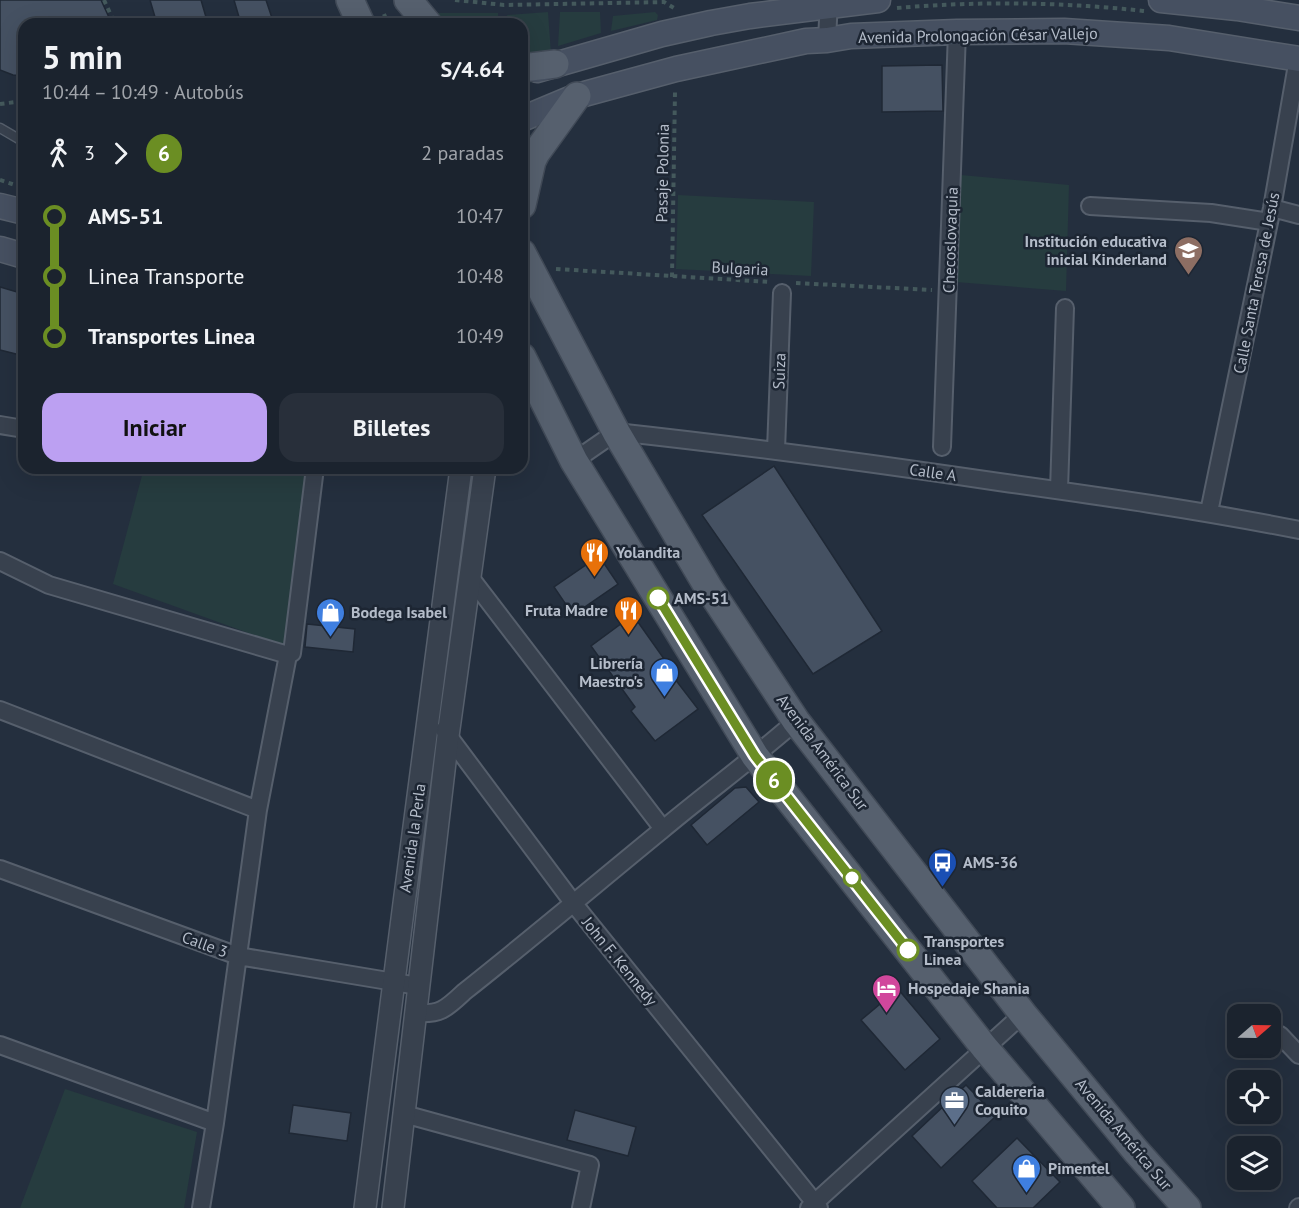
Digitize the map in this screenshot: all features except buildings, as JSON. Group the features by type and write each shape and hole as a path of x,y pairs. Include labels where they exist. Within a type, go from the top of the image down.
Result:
{"main road":[{"path":"345,0 348,18"},
{"path":"350,0 358,18"},
{"path":"400,0 408,18"},
{"path":"408,0 423,18"},
{"path":"528,73 662,34 711,23 829,3 878,0"},
{"path":"1161,0 1237,8 1299,18"},
{"name":"Avenida Prolongación César Vallejo","path":"528,116 577,96 676,69 806,41 851,36 1064,31 1169,38 1299,58"},
{"path":"528,67 555,64"},
{"path":"528,179 536,153 577,96"},
{"path":"0,206 18,210"},
{"path":"0,249 18,254"},
{"name":"Avenida América Sur","path":"528,265 616,432 708,587 796,721 1023,1014 1136,1151 1187,1208"},
{"path":"528,380 532,396 755,756 984,1047 1121,1208"}],"street":[{"path":"827,40 829,3"},
{"name":"Checoslovaquia","path":"942,447 957,32"},
{"name":"Calle Santa Teresa de Jesús","path":"1209,512 1270,215 1299,58"},
{"path":"1090,206 1211,213 1299,214"},
{"name":"Suiza","path":"776,450 785,286"},
{"path":"1059,490 1065,308"},
{"path":"0,425 18,428"},
{"path":"574,461 616,432"},
{"name":"Calle A","path":"616,432 776,450 1059,490 1209,512 1299,530"},
{"path":"201,1208 215,1123 258,810 288,655 292,653 314,474"},
{"name":"Avenida la Perla","path":"365,1208 460,474"},
{"name":"Avenida la Perla","path":"393,1208 448,736 484,474"},
{"path":"0,561 49,585 288,655"},
{"path":"470,577 663,829"},
{"name":"John F. Kennedy","path":"431,705 448,736 574,904 814,1206"},
{"path":"0,710 258,810"},
{"path":"415,1013 433,1014 449,1006 796,721"},
{"name":"Calle 3","path":"0,869 238,956 418,986"},
{"path":"814,1206 984,1047 1023,1014"},
{"path":"1281,1036 1299,1055"},
{"path":"0,1045 215,1123"},
{"path":"404,1114 590,1165 581,1208"}],"lane":[{"path":"0,128 18,138"}],"path":[{"path":"104,0 112,18"},
{"path":"455,0 504,5 664,1 680,12"},
{"name":"Pasaje Polonia","path":"672,277 676,69"},
{"path":"0,104 18,102"},
{"path":"0,180 18,186"},
{"name":"Bulgaria","path":"528,263 547,269 785,286 948,291"}],"green space":[{"path":"548,12 551,54 528,56 528,18 507,18 507,15"},
{"path":"560,12 600,12 601,33 558,46"},
{"path":"655,12 658,15 657,20 611,31 613,16"},
{"path":"431,13 498,13 498,18 436,18"},
{"path":"961,175 1069,185 1066,291 956,282"},
{"path":"678,195 814,202 811,276 676,269"},
{"path":"142,474 308,474 284,646 113,584"},
{"path":"65,1089 197,1132 184,1208 20,1208"}],"bus line":[{"name":"6","path":"658,598 755,756 908,950"}],"place":[{"name":"Institución educativa inicial Kinderland","path":"1188,276"},
{"name":"Yolandita","path":"595,578"},
{"name":"AMS-51","path":"658,598"},
{"name":"Fruta Madre","path":"629,636"},
{"name":"Bodega Isabel","path":"330,638"},
{"name":"Librería Maestro's","path":"664,698"},
{"name":"AMS-36","path":"942,888"},
{"name":"Transportes Linea","path":"908,950"},
{"name":"Hospedaje Shania","path":"887,1014"},
{"name":"Caldereria Coquito","path":"954,1126"},
{"name":"Pimentel","path":"1027,1194"}]}
